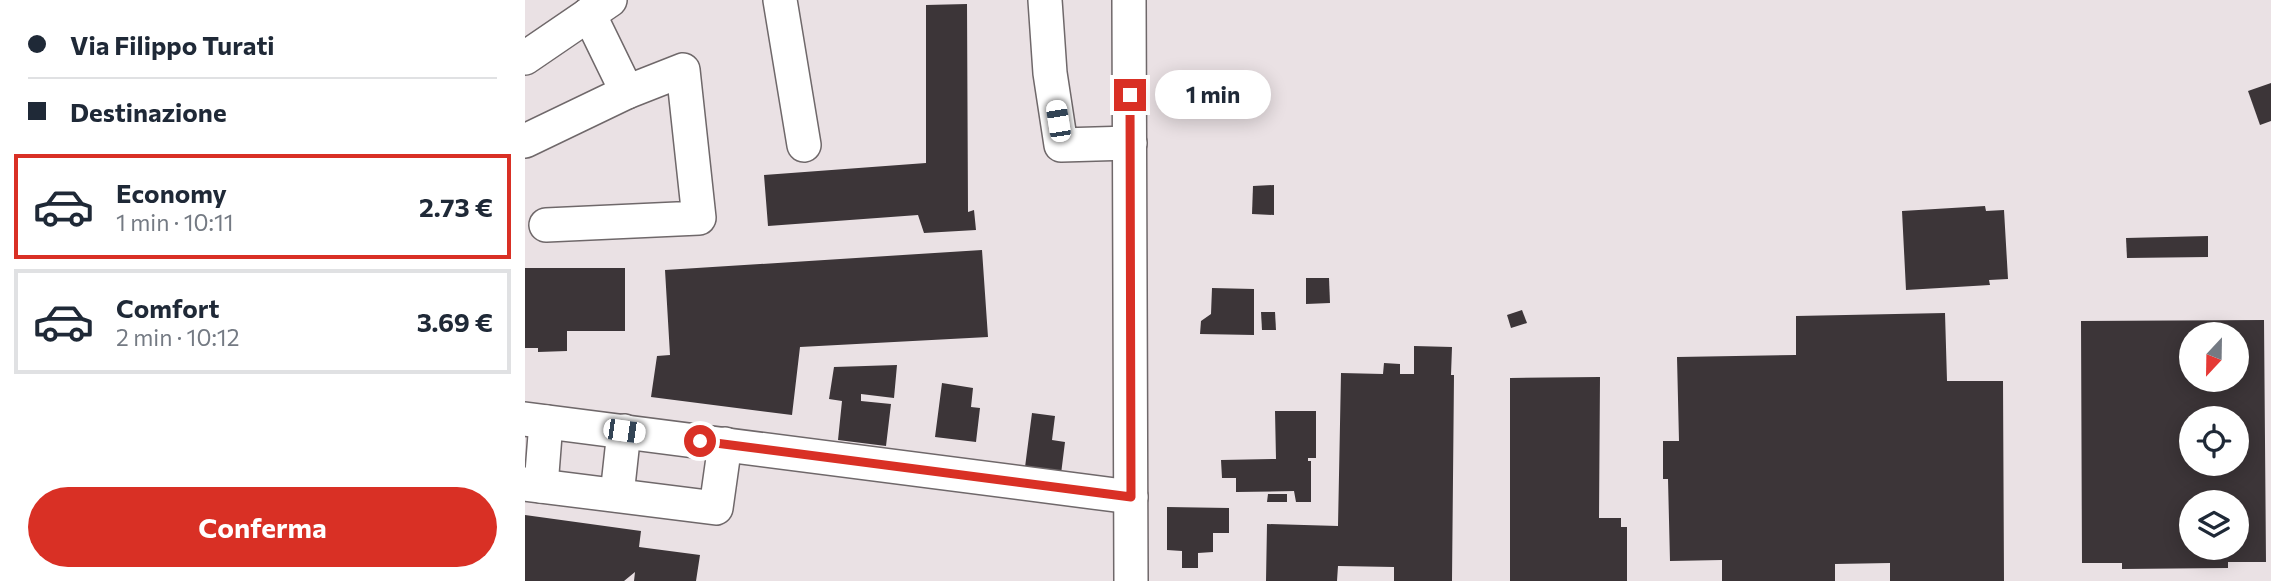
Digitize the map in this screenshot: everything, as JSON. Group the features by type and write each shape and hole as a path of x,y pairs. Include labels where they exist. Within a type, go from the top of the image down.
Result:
{"street":[{"path":"780,0 804,145"},
{"path":"1045,0 1061,145 1130,143"},
{"path":"525,58 600,7 627,92"},
{"path":"1127,8 1131,581"},
{"path":"525,141 627,92 684,70 699,218 546,225"},
{"path":"725,444 716,508 533,485 535,420 725,444 1131,497"},
{"path":"617,495 624,431"}],"building":[{"path":"967,4 968,212 974,210 976,230 924,233 918,215 768,226 764,175 926,163 926,5"},
{"path":"2271,83 2271,121 2260,125 2248,91"},
{"path":"1274,185 1274,215 1252,214 1253,186"},
{"path":"1985,206 1986,211 2004,210 2008,279 1989,280 1990,285 1906,290 1902,211"},
{"path":"2208,236 2208,257 2127,258 2126,238"},
{"path":"982,250 988,337 800,347 792,415 651,397 657,356 670,355 665,270"},
{"path":"525,268 625,268 625,331 567,331 567,351 538,352 538,348 525,348"},
{"path":"1306,278 1329,278 1330,303 1306,304"},
{"path":"1212,288 1254,289 1254,335 1200,334 1201,321 1211,314"},
{"path":"1522,310 1527,323 1511,328 1507,315"},
{"path":"1261,312 1275,312 1276,330 1262,330"},
{"path":"1945,313 1947,381 2003,381 2004,581 1890,581 1890,563 1835,564 1835,581 1722,581 1722,560 1670,561 1668,479 1663,479 1663,441 1679,441 1677,357 1796,355 1796,316"},
{"path":"2264,320 2266,562 2228,562 2228,568 2122,569 2122,563 2082,563 2081,321"},
{"path":"1414,346 1452,347 1452,581 1394,581 1394,567 1338,566 1337,581 1266,581 1267,524 1338,526 1341,373 1383,374 1384,363 1400,364 1400,374 1414,374"},
{"path":"897,365 894,398 861,394 861,401 891,404 886,446 838,440 842,401 829,399 834,367"},
{"path":"1600,377 1599,518 1621,518 1621,527 1627,527 1627,581 1510,581 1510,378"},
{"path":"942,383 973,388 971,407 980,408 976,442 935,437"},
{"path":"1275,411 1316,411 1316,458 1308,458 1308,461 1311,461 1311,502 1296,502 1294,491 1236,492 1236,478 1222,478 1221,460 1276,459"},
{"path":"1032,413 1055,416 1052,440 1065,442 1061,474 1024,475"},
{"path":"1268,494 1287,494 1287,502 1267,502"},
{"path":"1167,507 1229,508 1229,533 1213,533 1213,552 1198,553 1198,568 1182,568 1182,551 1167,550"},
{"path":"525,515 641,531 639,547 700,555 696,581 634,581 635,572 624,581 525,581"}],"route":[{"path":"700,441 1131,497 1130,95"}]}
